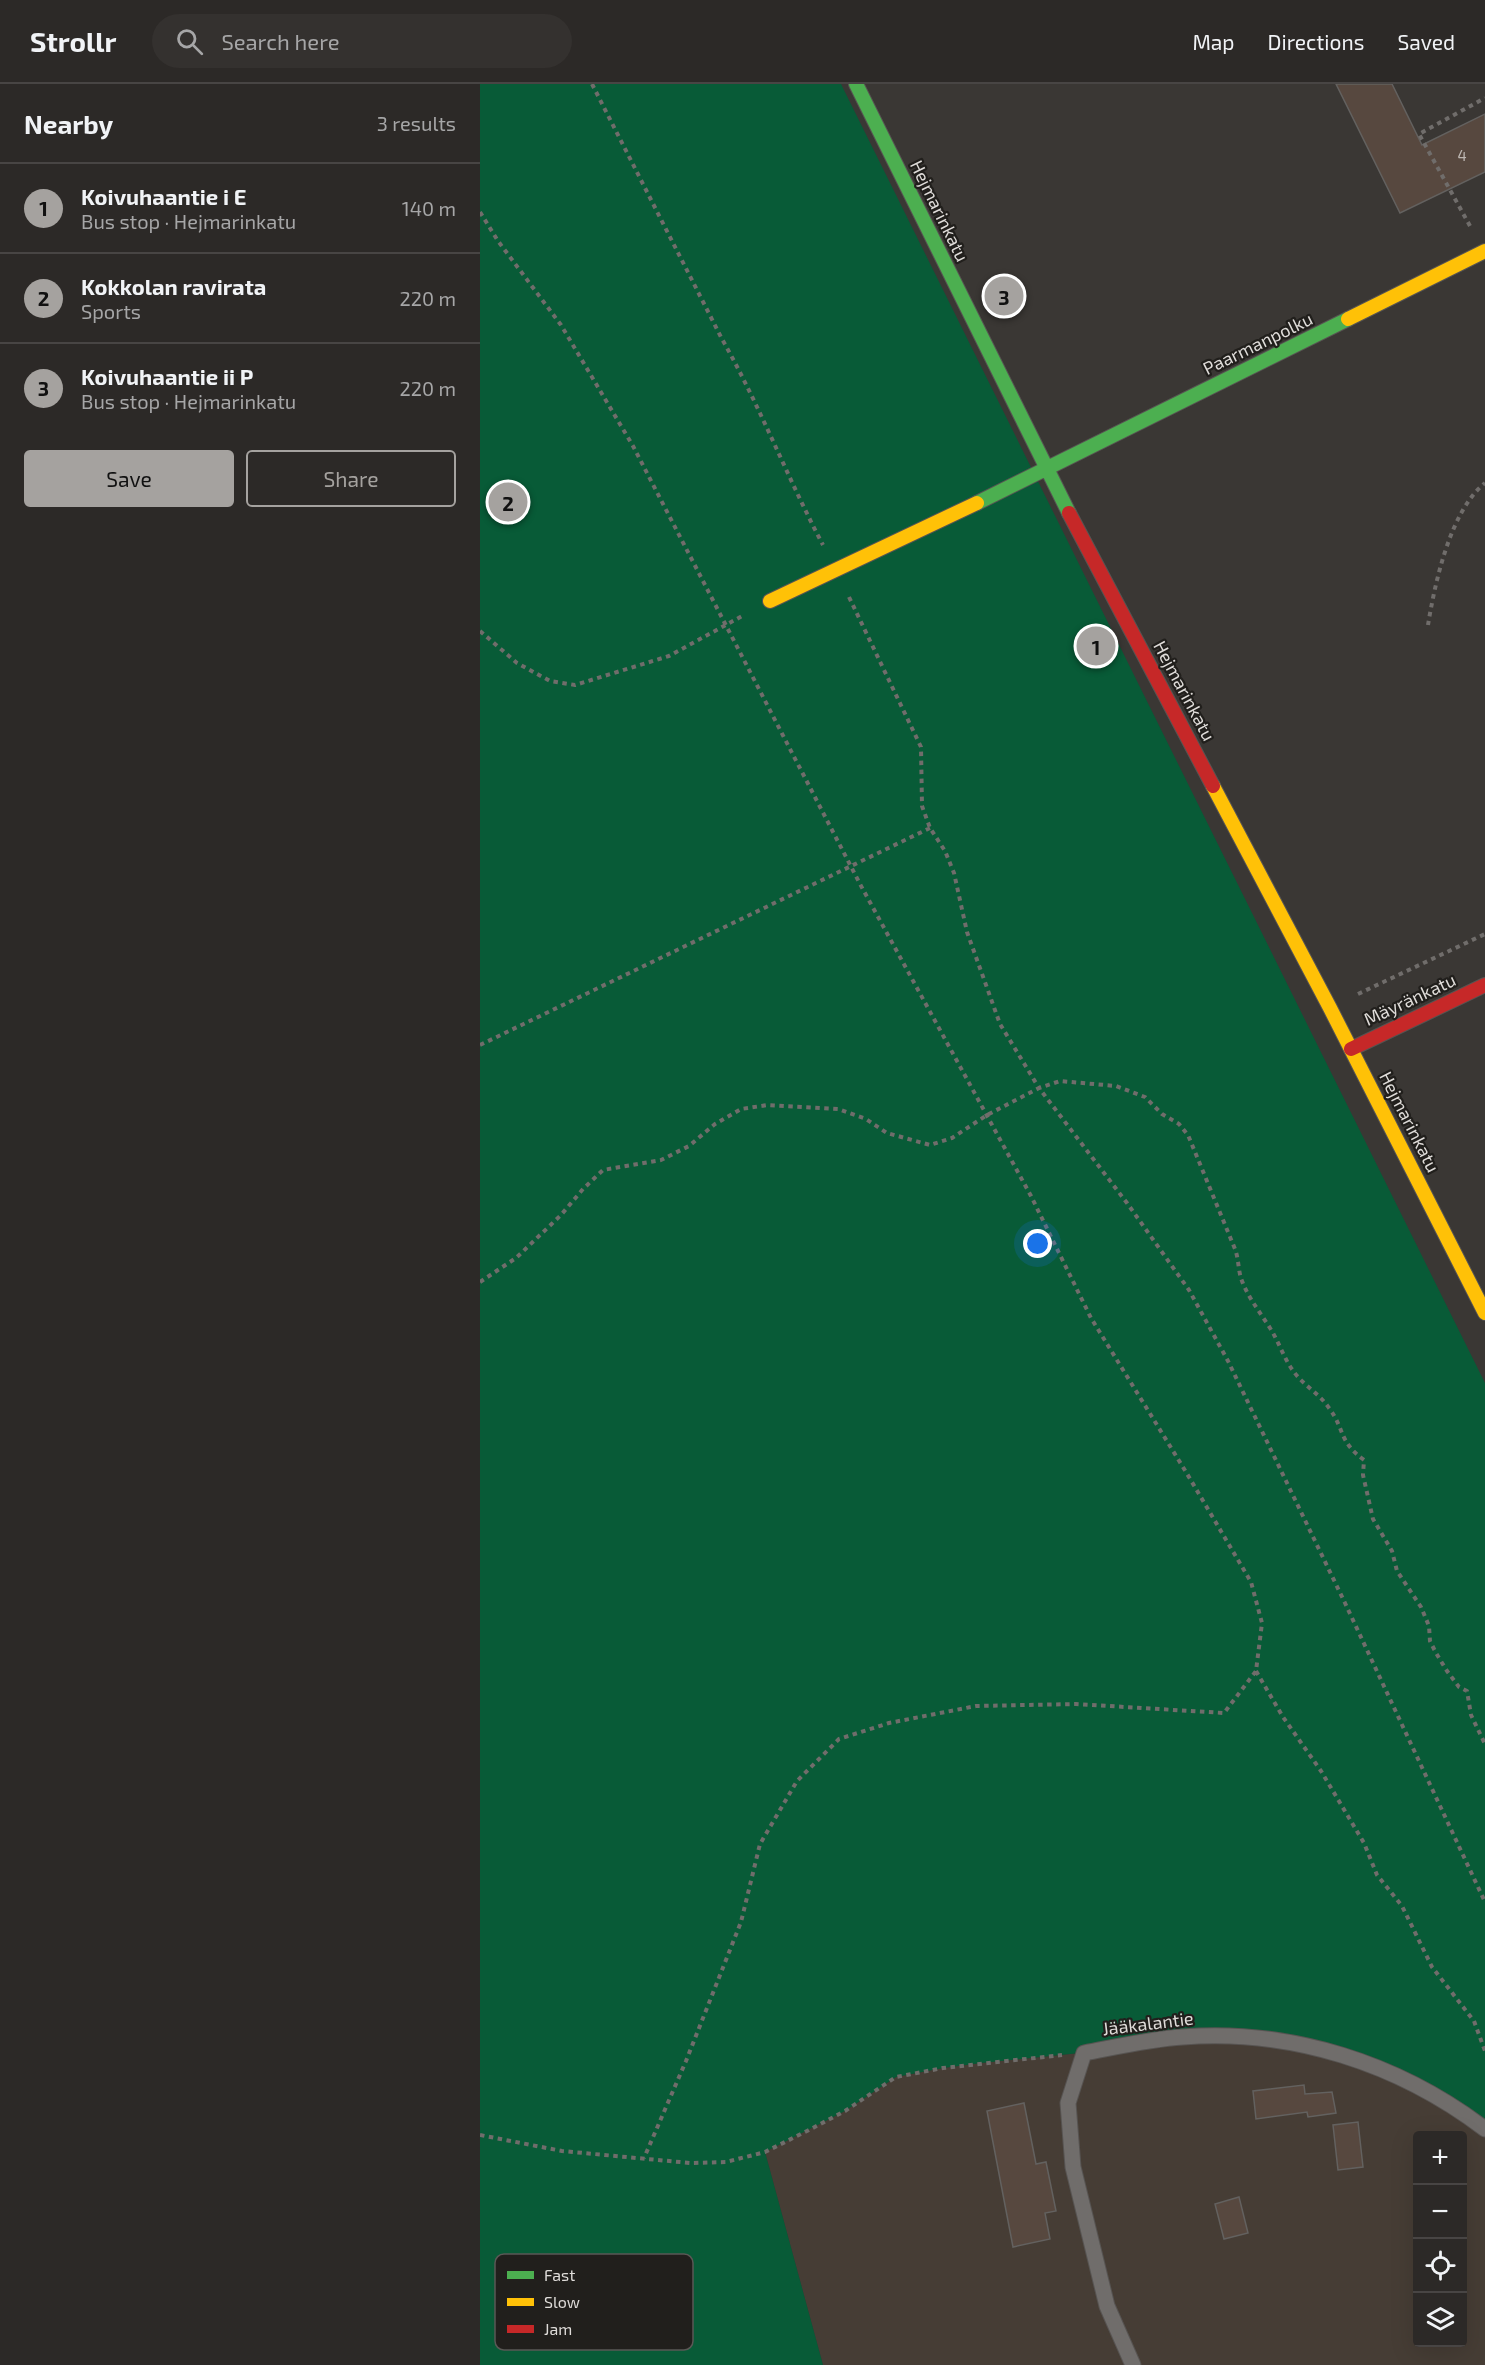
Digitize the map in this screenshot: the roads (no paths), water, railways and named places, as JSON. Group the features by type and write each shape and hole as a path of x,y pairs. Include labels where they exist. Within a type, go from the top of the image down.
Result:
{"street":[{"name":"Hejmarinkatu","path":"856,84 1046,470 1330,1008 1485,1312"},
{"name":"Paarmanpolku","path":"770,601 1046,470 1485,251"},
{"name":"Mäyränkatu","path":"1351,1049 1485,985"}],"lane":[{"name":"Jääkalantie","path":"1133,2365 1107,2306 1073,2167 1068,2103 1084,2053 1182,2037 1238,2037 1298,2044 1355,2058 1406,2078 1462,2112 1485,2129"}],"place":[{"name":"Koivuhaantie ii P","path":"1004,296"},
{"name":"Kokkolan ravirata","path":"508,502"},
{"name":"Koivuhaantie i E","path":"1096,646"}]}
